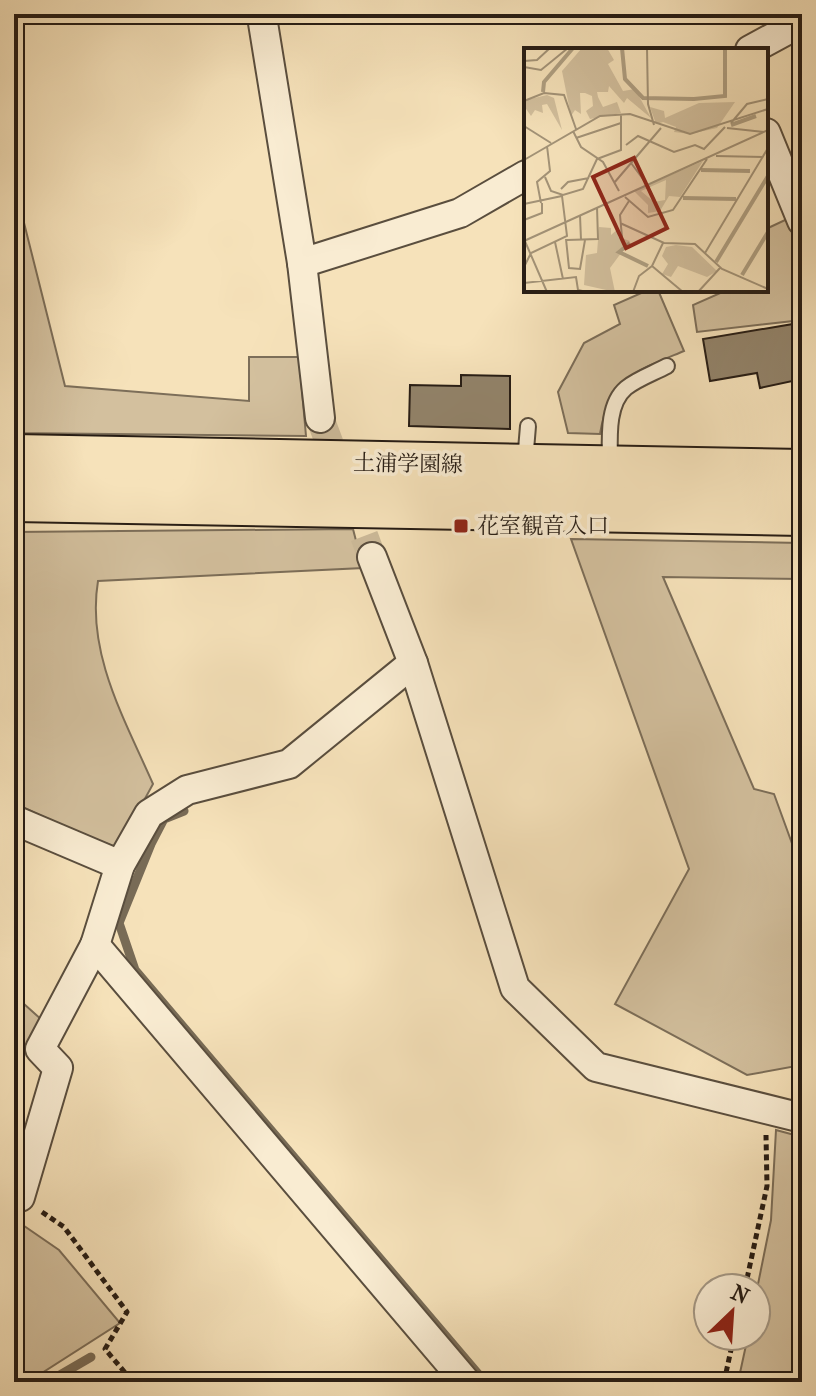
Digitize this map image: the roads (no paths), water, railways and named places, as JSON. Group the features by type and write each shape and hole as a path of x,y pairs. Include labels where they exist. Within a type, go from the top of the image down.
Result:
{"main road":[{"name":"土浦学園線","path":"14,457 802,472"},
{"name":"土浦学園線","path":"14,499 525,467 802,513"}],"street":[{"path":"264,14 302,263 320,418"},
{"path":"754,48 802,22"},
{"path":"768,138 802,221"},
{"path":"302,263 460,213 524,176"},
{"path":"372,557 413,663 515,988 596,1067 802,1118"},
{"path":"20,1197 58,1068 40,1049 95,945 120,865 149,814 187,790 289,764 413,663"},
{"path":"14,820 120,865"},
{"path":"95,945 466,1382"}],"lane":[{"path":"609,468 612,416 616,401 626,389 667,366"}],"waterway":[{"path":"184,811 164,819 119,923 135,970 485,1382"},
{"path":"48,1382 91,1357"}],"tunnel":[{"path":"320,418 372,557"}],"place":[{"name":"花室観音入口","path":"461,526"}]}
